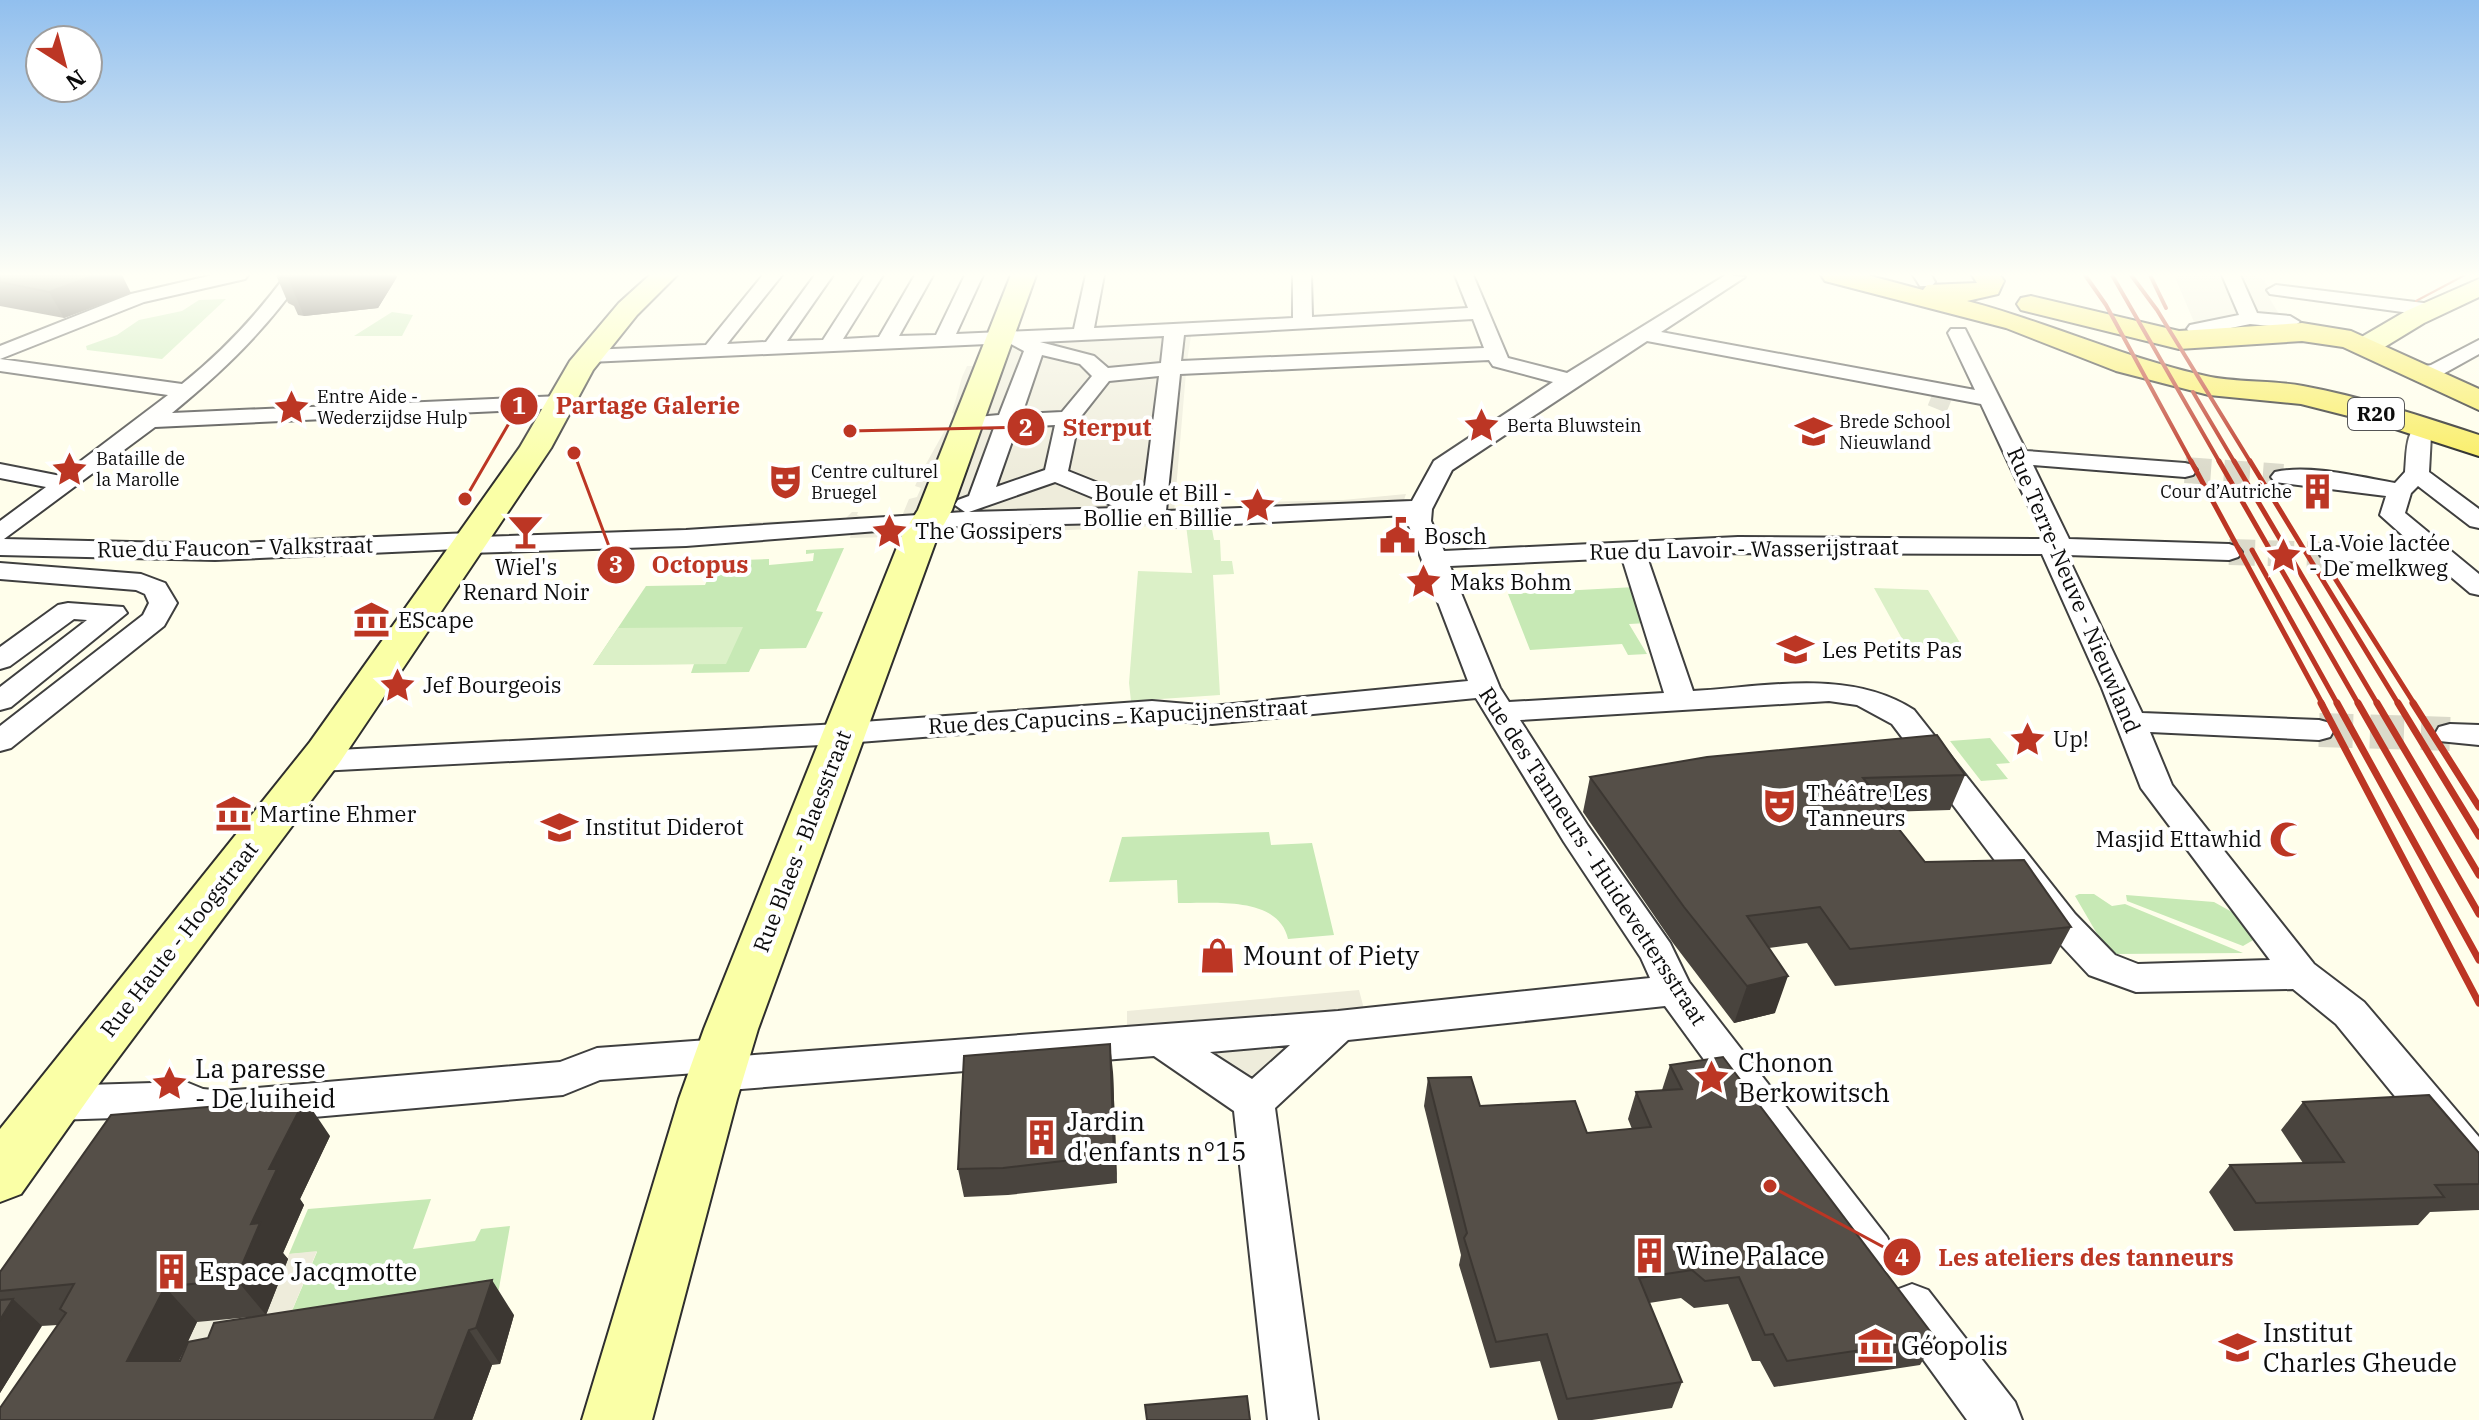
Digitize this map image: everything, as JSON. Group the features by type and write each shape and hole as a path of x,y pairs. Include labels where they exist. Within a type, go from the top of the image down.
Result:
{"main road":[{"name":"R20","path":"2067,341 2140,369 2209,386 2301,395 2426,427 2479,446"},
{"name":"R20","path":"2353,341 2479,401"}],"street":[{"path":"0,353 31,341"},
{"path":"0,533 188,391 241,341"},
{"name":"Rue Haute - Hoogstraat","path":"0,1175 319,761 535,448 589,356 601,341"},
{"path":"712,350 719,341"},
{"path":"772,348 777,341"},
{"path":"829,345 831,341"},
{"path":"589,356 907,341"},
{"path":"989,341 1022,341"},
{"path":"1085,341 1095,368"},
{"path":"1056,474 1068,418 1095,368 1151,341"},
{"path":"1148,513 1169,369 1170,341"},
{"path":"1492,341 1500,362 1570,380"},
{"path":"944,514 1056,474 1148,513 1174,520 1391,507 1420,509 1442,466 1570,380 1635,341"},
{"path":"1678,341 1943,394 1989,399"},
{"name":"Rue Terre-Neuve - Nieuwland","path":"1962,341 2057,539 2053,548 2157,788 2301,974 2350,1013 2479,1168"},
{"path":"2360,343 2364,341"},
{"path":"1015,342 1095,368 1169,369 1496,354"},
{"path":"979,501 1008,421 1015,342"},
{"name":"Rue Blaes - Blaesstraat","path":"617,1420 719,1064 917,541 944,514 1015,342"},
{"path":"2421,372 2436,370 2479,346"},
{"path":"0,365 188,391"},
{"path":"149,421 561,402"},
{"path":"985,422 1068,418"},
{"path":"2426,427 2420,435 2409,483 2392,515 2479,587"},
{"path":"2018,457 2185,470"},
{"path":"0,471 64,484"},
{"path":"2283,477 2367,484 2409,483 2479,521"},
{"name":"Rue des Tanneurs - Huidevettersstraat","path":"1420,509 1419,521 1492,700 1576,834 1657,953 1674,990 1997,1420"},
{"path":"944,514 1148,513"},
{"name":"Rue du Faucon - Valkstraat","path":"0,547 215,552 686,538 944,514"},
{"name":"Rue du Lavoir - Wasserijstraat","path":"1435,559 1738,545 2229,552"},
{"path":"1632,550 1681,701"},
{"path":"2333,555 2445,559"},
{"path":"0,571 141,582 156,589 162,596 162,609 154,620 0,741"},
{"path":"0,660 68,611 113,613 0,701"},
{"name":"Rue des Capucins - Kapucijnenstraat","path":"319,761 843,733 1152,710 1212,715 1492,700 1681,701 1850,693 1880,703 1903,717 2062,923 2102,965 2136,978 2301,974"},
{"path":"2131,722 2319,730"},
{"path":"53,1103 186,1099 194,1105 223,1108 563,1078 597,1064 719,1064 1159,1039 1338,1026 1674,990"},
{"path":"1254,1102 1338,1026"},
{"path":"1159,1039 1254,1102 1293,1420"}],"green space":[{"path":"99,341 181,341 162,359 87,350 86,346"},
{"path":"1211,524 1214,540 1220,540 1221,561 1232,561 1234,574 1213,575 1220,695 1131,701 1129,683 1138,571 1192,573 1186,525"},
{"path":"844,548 816,611 823,612 806,648 760,649 749,672 691,673 694,664 593,665 646,586 705,585 716,561 769,559 769,565 813,561 814,553 806,554 806,550"},
{"path":"1635,587 1648,623 1629,624 1647,654 1628,655 1622,644 1530,650 1508,594"},
{"path":"1874,588 1928,590 1962,646 1905,644"},
{"path":"743,627 726,664 593,665 618,628"},
{"path":"1990,738 2010,763 1996,764 2008,779 1981,781 1950,741"},
{"path":"1269,832 1271,845 1312,843 1334,935 1288,939 1282,925 1258,909 1225,903 1178,903 1177,880 1109,882 1122,837"},
{"path":"2094,894 2112,906 2125,904 2243,953 2116,954 2103,944 2075,896"},
{"path":"2126,895 2214,902 2232,912 2255,939 2243,946 2127,901"},
{"path":"431,1199 413,1249 475,1241 481,1229 510,1226 495,1311 277,1346 317,1252 289,1254 308,1209"}],"shaded area":[{"path":"1190,341 1174,513 1260,510 1256,502 1343,500 1406,494 1398,518 1389,515 1026,532 1026,528 949,531 942,535 903,516 898,540 891,537 850,538 851,533 488,552 498,536 748,527 750,522 844,520 852,512 858,512 857,515 862,517 902,516 909,499 917,497 921,488 915,486 945,430 951,429 962,377 967,366 973,366 983,343"},
{"path":"1359,990 1364,1009 1261,1085 1127,1030 1127,1011"},
{"path":"317,1251 277,1346 162,1396 197,1322 266,1315 289,1254"}],"building":[{"path":"1937,735 1965,775 1863,778 1872,789 1868,790 1925,862 2024,860 2071,927 1850,949 1820,907 1747,916 1788,976 1747,986 1684,907 1590,777 1707,757"},
{"name":"Jardin d'enfants n°15","path":"1110,1044 1114,1155 1003,1168 958,1169 964,1056"},
{"name":"Wine Palace","path":"1723,1057 1936,1339 1787,1361 1773,1334 1765,1335 1739,1277 1705,1281 1692,1270 1639,1278 1682,1382 1567,1399 1547,1334 1496,1342 1464,1238 1467,1233 1428,1078 1471,1077 1480,1106 1575,1101 1587,1133 1651,1127 1636,1092 1682,1089 1670,1065"},
{"path":"2429,1095 2479,1153 2479,1184 2435,1185 2444,1197 2256,1203 2230,1165 2344,1162 2303,1102"},
{"name":"Espace Jacqmotte","path":"305,1099 269,1169 277,1169 251,1224 260,1223 236,1279 165,1287 127,1361 180,1361 188,1342 208,1338 214,1323 492,1280 476,1328 469,1330 434,1420 0,1420 0,1408 66,1313 60,1309 74,1284 0,1291 0,1272 111,1115"},
{"path":"13,1299 0,1320 0,1300"},
{"path":"1247,1396 1250,1420 1147,1420 1145,1405"}],"tunnel":[{"path":"1937,409 1942,397"},
{"path":"2185,470 2283,477"},
{"path":"2229,552 2333,555"},
{"path":"2319,730 2450,734"}],"railway":[{"path":"2126,341 2192,463"},
{"path":"2150,341 2220,463"},
{"path":"2176,341 2251,463"},
{"path":"2193,392 2235,463"},
{"path":"2191,461 2323,705"},
{"path":"2219,461 2359,705"},
{"path":"2234,461 2378,705"},
{"path":"2250,461 2399,705"},
{"path":"2252,550 2338,705"},
{"path":"2324,561 2415,705"},
{"path":"2321,703 2479,1003"},
{"path":"2337,703 2479,960"},
{"path":"2358,703 2479,914"},
{"path":"2377,703 2479,875"},
{"path":"2398,703 2479,836"},
{"path":"2413,703 2479,807"}],"place":[{"name":"Entre Aide - Wederzijdse Hulp","path":"291,407"},
{"name":"Berta Bluwstein","path":"1481,426"},
{"name":"Sterput","path":"850,431"},
{"name":"Brede School Nieuwland","path":"1813,432"},
{"name":"Octopus","path":"574,453"},
{"name":"Bataille de la Marolle","path":"70,469"},
{"name":"Centre culturel Bruegel","path":"785,482"},
{"name":"Cour d’Autriche","path":"2318,492"},
{"name":"Partage Galerie","path":"465,499"},
{"name":"Boule et Bill - Bollie en Billie","path":"1258,506"},
{"name":"Wiel's Renard Noir","path":"526,531"},
{"name":"The Gossipers","path":"889,531"},
{"name":"Bosch","path":"1398,536"},
{"name":"La Voie lactée - De melkweg","path":"2283,556"},
{"name":"Maks Bohm","path":"1424,582"},
{"name":"EScape","path":"372,620"},
{"name":"Les Petits Pas","path":"1796,650"},
{"name":"Jef Bourgeois","path":"397,685"},
{"name":"Up!","path":"2027,739"},
{"name":"Théâtre Les Tanneurs","path":"1780,806"},
{"name":"Martine Ehmer","path":"233,814"},
{"name":"Institut Diderot","path":"559,827"},
{"name":"Masjid Ettawhid","path":"2288,839"},
{"name":"Mount of Piety","path":"1217,956"},
{"name":"Chonon Berkowitsch","path":"1712,1078"},
{"name":"La paresse - De luiheid","path":"169,1084"},
{"name":"Jardin d'enfants n°15","path":"1041,1137"},
{"name":"Les ateliers des tanneurs","path":"1770,1186"},
{"name":"Wine Palace","path":"1650,1256"},
{"name":"Espace Jacqmotte","path":"172,1272"},
{"name":"Géopolis","path":"1875,1346"},
{"name":"Institut Charles Gheude","path":"2237,1348"}]}
